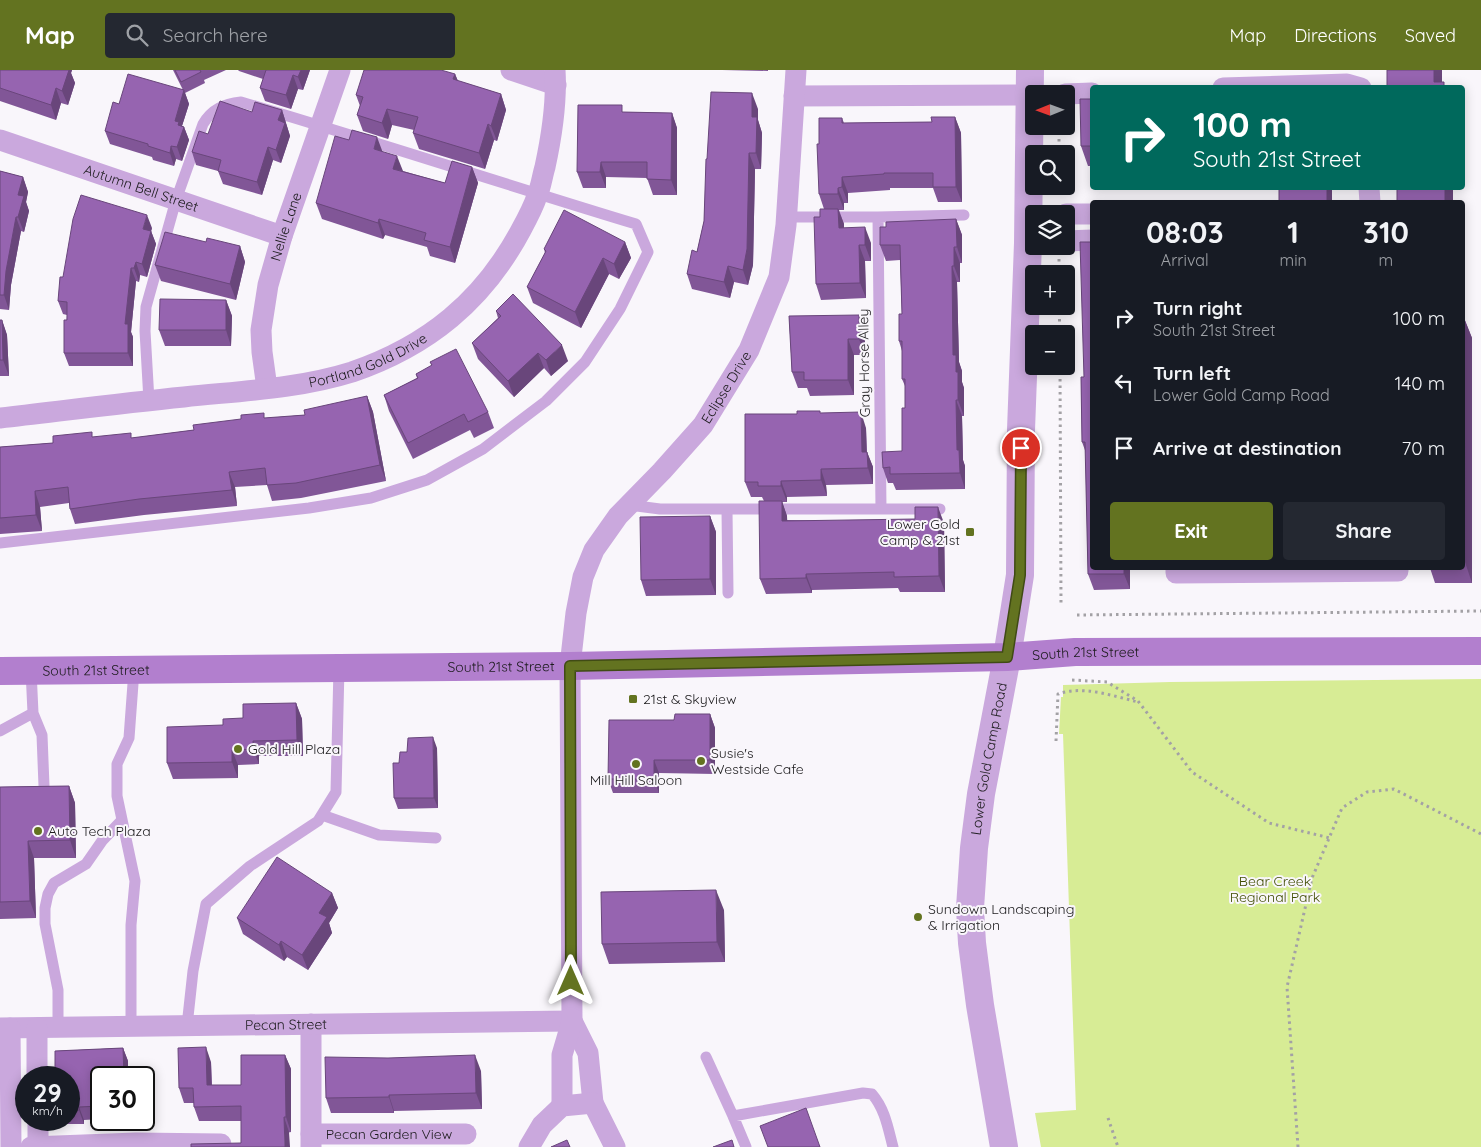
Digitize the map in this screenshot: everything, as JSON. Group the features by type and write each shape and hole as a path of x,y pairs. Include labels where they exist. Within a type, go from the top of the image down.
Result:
{"main road":[{"name":"South 21st Street","path":"0,671 570,666 1007,657 1074,652 1481,651"}],"street":[{"name":"Nellie Lane","path":"267,388 261,330 268,285 282,236 340,70"},
{"path":"511,70 556,78"},
{"name":"Eclipse Drive","path":"572,1021 570,666 576,613 583,577 594,550 618,516 703,425 749,350 779,277 787,217 796,70"},
{"path":"1242,85 1291,77 1350,85"},
{"name":"Portland Gold Drive","path":"0,418 267,388 317,380 351,372 384,360 440,327 468,304 492,277 511,249 538,195 555,118 556,78"},
{"path":"794,96 1025,87"},
{"path":"1075,94 1090,93"},
{"name":"Lower Gold Camp Road","path":"1031,135 1031,205"},
{"name":"Autumn Bell Street","path":"0,140 282,236"},
{"path":"1075,214 1090,214"},
{"path":"1075,241 1090,240"},
{"name":"Lower Gold Camp Road","path":"1004,1147 980,1005 972,943 970,908 974,848 981,794 1007,657 1020,575 1021,430 1030,255"},
{"path":"1176,570 1176,573 1398,570"},
{"path":"572,1021 588,1053 592,1103 615,1147"},
{"path":"562,1106 562,1056 572,1021"},
{"name":"Pecan Street","path":"5,1028 572,1021"},
{"path":"311,1024 311,1141"},
{"path":"5,1028 11,1147"},
{"path":"37,1028 37,1066"},
{"path":"529,1147 542,1125 562,1106 592,1103"},
{"path":"38,1131 38,1147"},
{"name":"Pecan Garden View","path":"311,1141 466,1134"},
{"path":"32,1147 221,1144"}],"lane":[{"path":"0,543 309,508 371,498 426,480 484,449 546,401 586,362 620,309 648,252 636,224 241,102 219,107 208,114 203,124 176,200 146,307 145,339 149,401"},
{"path":"787,217 964,215"},
{"name":"Gray Horse Alley","path":"878,217 881,508"},
{"path":"629,505 660,509 727,510 940,508"},
{"path":"727,510 728,593"},
{"path":"187,1026 193,971 206,904 250,866 318,821 336,792 339,668"},
{"path":"131,1026 131,925 135,881 117,796 117,764 129,738 134,669"},
{"path":"31,670 33,713 42,735 44,786"},
{"path":"0,731 33,713"},
{"path":"322,815 379,835 436,838"},
{"path":"58,1027 58,990 44,924 48,894 54,883 86,864 102,841 121,821"},
{"path":"706,1057 746,1147"},
{"path":"733,1116 863,1093 872,1094 886,1117 892,1147"}],"path":[{"path":"1060,375 1061,603"},
{"path":"1077,615 1481,612"},
{"path":"1072,680 1107,682 1141,703 1192,772 1269,823 1330,838"},
{"path":"1056,741 1058,694 1069,690 1099,693 1141,703"},
{"path":"1298,1147 1287,987 1312,878 1342,808 1367,792 1394,789 1481,834"},
{"path":"1108,1118 1118,1147"}],"green space":[{"name":"Bear Creek Regional Park","path":"1481,679 1481,1147 1041,1147 1035,1113 1076,1110 1063,734 1059,734 1063,685"}],"building":[{"path":"0,70 69,70 62,91 56,88 51,105 0,88"},
{"path":"175,70 200,70 201,72 181,82"},
{"path":"266,70 301,70 298,77 293,75 286,95 260,88"},
{"path":"364,70 441,70 455,74 453,79 501,94 491,126 488,124 479,153 413,133 418,117 387,109 382,123 357,115 363,97 356,95"},
{"path":"1387,70 1434,70 1434,82 1444,82 1444,85 1387,85"},
{"path":"128,74 184,90 175,121 179,122 178,125 184,127 177,147 171,146 170,153 105,131 113,102 119,104"},
{"path":"711,92 752,93 752,117 757,117 756,153 749,153 747,249 743,270 728,266 724,282 687,274 692,250 697,252 704,221"},
{"path":"1080,99 1090,99 1090,146 1081,146"},
{"path":"220,101 252,112 255,102 282,110 278,120 285,123 276,150 268,147 257,182 218,171 221,160 192,152 199,131 208,134"},
{"path":"578,105 622,105 622,112 672,113 671,180 647,179 647,162 601,162 600,172 577,172"},
{"path":"931,117 955,117 956,187 933,187 933,173 884,173 842,177 842,187 838,188 838,194 819,194 817,144 819,144 819,118 842,118 842,123 932,122"},
{"path":"352,130 377,137 374,149 397,156 393,169 445,183 452,161 472,167 450,247 424,240 426,233 379,219 378,223 316,203 335,136 349,140"},
{"path":"0,171 23,177 18,195 24,196 18,217 16,217 6,271 4,295 0,295"},
{"path":"1279,190 1327,190 1327,200 1279,200"},
{"path":"1397,190 1445,190 1445,200 1397,200"},
{"path":"81,195 147,215 143,229 151,231 142,264 136,262 134,268 131,268 125,324 128,324 128,353 64,353 64,320 67,320 67,302 58,301 60,277 63,277 73,219"},
{"path":"820,209 838,209 839,228 865,227 865,245 859,245 860,283 816,284 814,217 820,217"},
{"path":"564,210 625,242 614,264 603,258 575,312 527,287 546,251 544,249"},
{"path":"956,219 957,247 954,247 954,266 952,266 953,355 956,355 956,372 958,372 958,400 956,400 957,450 959,450 960,473 890,474 890,467 883,468 882,452 902,451 902,408 905,408 905,379 902,379 902,341 899,341 899,314 902,314 900,245 880,245 880,227 886,227 886,222"},
{"path":"165,232 206,242 207,238 240,246 230,284 155,265"},
{"path":"1080,242 1090,242 1090,570 1124,570 1124,574 1088,574 1085,442 1082,442 1081,377 1084,377"},
{"path":"513,294 562,345 546,360 538,353 508,381 472,343 501,316 496,311"},
{"path":"160,299 226,300 226,330 159,330"},
{"path":"859,315 859,339 848,339 848,380 804,380 804,372 792,372 789,316"},
{"path":"0,320 2,320 3,360 0,360"},
{"path":"456,349 488,412 468,422 464,414 408,443 384,395 418,378 416,374 432,365 430,362"},
{"path":"367,396 380,465 296,483 267,485 265,468 229,472 232,490 139,499 70,509 68,487 35,491 36,515 0,518 0,447 53,443 53,436 92,432 92,437 131,433 131,438 194,430 193,425 241,419 241,415 264,413 264,418 305,415 304,410"},
{"path":"797,411 820,411 820,413 861,412 862,452 867,452 868,468 821,469 821,480 781,481 781,486 758,486 758,482 745,482 745,414 797,414"},
{"path":"759,501 782,501 782,521 915,519 915,507 938,507 939,576 894,577 894,572 806,574 806,578 760,579"},
{"path":"710,516 710,579 641,580 640,517"},
{"path":"296,703 297,740 253,741 253,749 232,750 232,762 167,763 167,727 223,725 223,719 243,718 243,704"},
{"path":"675,714 710,714 710,760 654,760 654,779 608,779 609,720 674,720"},
{"path":"433,737 434,798 394,798 393,763 399,763 400,752 407,752 408,738"},
{"path":"69,786 70,840 28,841 30,901 0,902 0,787"},
{"path":"277,857 332,893 319,913 327,917 302,955 281,941 279,945 237,918"},
{"path":"716,890 717,942 602,944 601,892"},
{"path":"206,1047 207,1085 241,1085 241,1055 285,1055 285,1147 191,1147 191,1144 241,1143 241,1106 194,1107 193,1088 179,1088 178,1048"},
{"path":"123,1048 124,1066 90,1066 90,1106 80,1107 80,1066 55,1066 55,1051"},
{"path":"475,1055 476,1093 326,1098 325,1057 388,1058"},
{"path":"806,1108 820,1147 768,1147 760,1126"},
{"path":"567,1140 570,1147 551,1147"},
{"path":"732,1140 734,1147 713,1147"}],"place":[{"name":"Lower Gold Camp & 21st","path":"970,532"},
{"name":"21st & Skyview","path":"633,699"},
{"name":"Gold Hill Plaza","path":"238,749"},
{"name":"Susie's Westside Cafe","path":"701,761"},
{"name":"Mill Hill Saloon","path":"636,764"},
{"name":"Auto Tech Plaza","path":"38,831"},
{"name":"Sundown Landscaping & Irrigation","path":"918,917"}],"route":[{"path":"571,981 570,666 1007,657 1020,575 1021,448"}]}
